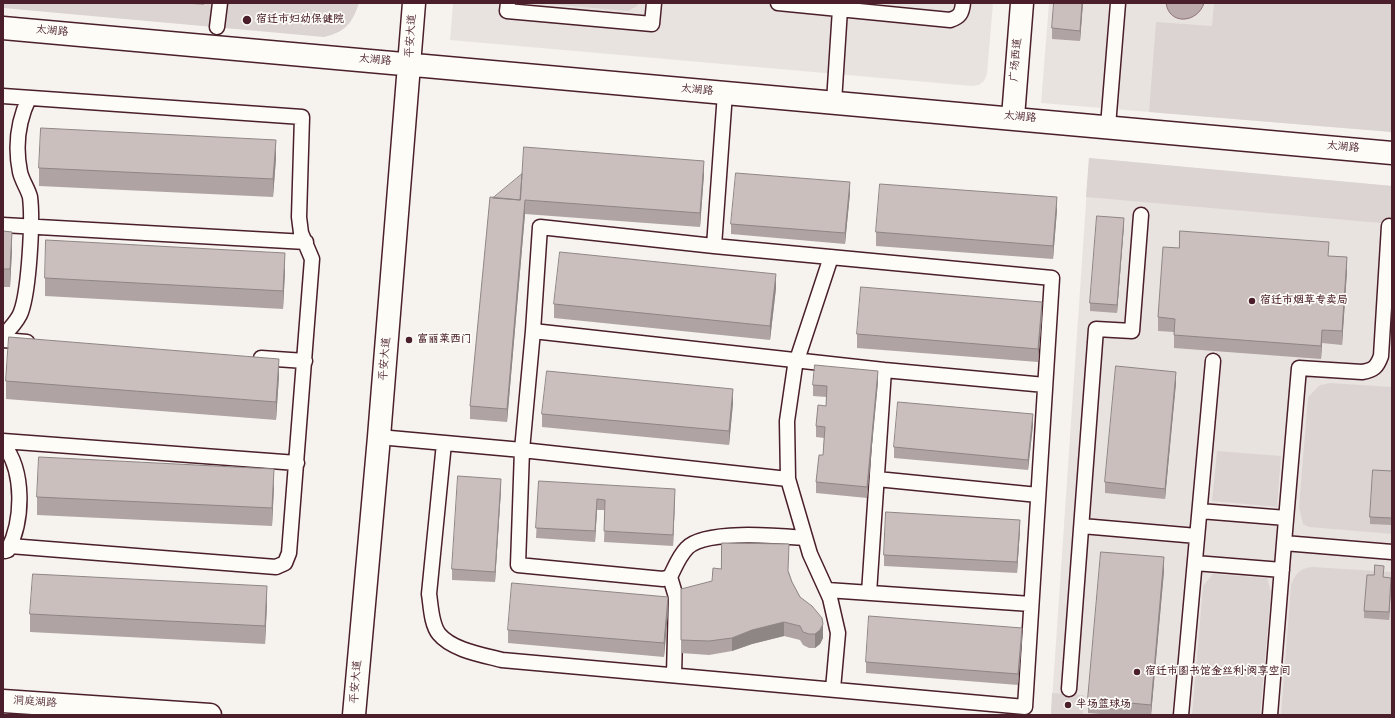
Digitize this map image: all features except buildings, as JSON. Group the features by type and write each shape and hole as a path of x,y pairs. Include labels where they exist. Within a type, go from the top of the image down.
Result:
{"street":[{"name":"平安大道","path":"354,715 379,437 414,3"},
{"name":"广场西道","path":"1013,117 1022,3"},
{"name":"太湖路","path":"3,28 725,93 1013,117 1392,153"},
{"name":"洞庭湖路","path":"3,701 210,715"}],"lane":[{"path":"217,27 220,3"},
{"path":"508,3 507,11 652,24 654,3"},
{"path":"778,3 950,20 958,18 962,12 963,3"},
{"path":"1108,126 1118,3"},
{"path":"834,102 840,9"},
{"path":"714,246 725,93"},
{"path":"3,96 302,117 299,217 301,233 306,242 312,260 289,553 285,563 276,566 6,549 14,536 19,510 17,472 8,451 3,444"},
{"path":"3,336 21,314 25,298 30,227 29,196 20,173 17,148 21,115 29,98"},
{"path":"1069,689 1096,329 1132,331 1141,215"},
{"path":"3,225 306,242"},
{"path":"1270,715 1299,368 1362,372 1371,371 1377,366 1381,356 1389,226"},
{"path":"444,443 429,594 432,615 439,634 460,649 502,660 1025,707 1052,278 714,246 540,227 533,331 522,450 518,565 663,579 670,577 688,546 700,541 718,536 805,538"},
{"path":"831,257 797,360 787,420 788,479 810,554 830,598 838,633 833,689"},
{"path":"533,331 884,370 1045,385"},
{"path":"3,340 43,343"},
{"path":"249,357 305,361"},
{"path":"1181,715 1213,361"},
{"path":"869,593 884,370"},
{"path":"379,437 522,450 788,479"},
{"path":"3,441 296,463"},
{"path":"877,479 1038,495"},
{"path":"1200,510 1286,518"},
{"path":"1082,526 1197,536"},
{"path":"1284,543 1392,552"},
{"path":"1195,563 1282,570"},
{"path":"670,577 676,597 674,675"},
{"path":"827,590 1031,604"}],"shaded area":[{"name":"宿迁市妇幼保健院","path":"3,3 359,3 354,16 347,26 337,33 324,37 3,8"},
{"path":"453,3 993,3 987,74 984,81 979,85 972,86 450,40"},
{"path":"537,3 639,3 637,6 628,11"},
{"path":"1049,3 1392,3 1392,132 1041,103"},
{"path":"1166,3 1204,3 1201,10 1196,15 1184,19 1172,16"},
{"path":"1214,3 1392,3 1392,132 1149,112 1156,22 1212,26"},
{"path":"1089,158 1392,186 1392,629 1385,715 1051,715"},
{"path":"1089,158 1392,186 1392,224 1086,197"},
{"path":"1330,383 1392,387 1392,534 1309,527 1303,524 1299,507 1308,397 1320,385"},
{"path":"1217,451 1281,456 1277,507 1212,501"},
{"path":"1313,567 1392,572 1392,715 1281,715 1291,585 1299,572"},
{"path":"1213,574 1267,578 1271,592 1260,715 1192,715 1203,586"},
{"name":"半场篮球场","path":"1052,693 1084,695 1083,715 1051,715"}],"place":[{"name":"宿迁市妇幼保健院","path":"247,20"},
{"name":"宿迁市烟草专卖局","path":"1252,301"},
{"name":"富丽莱西门","path":"409,340"},
{"name":"宿迁市图书馆金丝利·阅享空间","path":"1137,672"},
{"name":"半场篮球场","path":"1068,705"}]}
